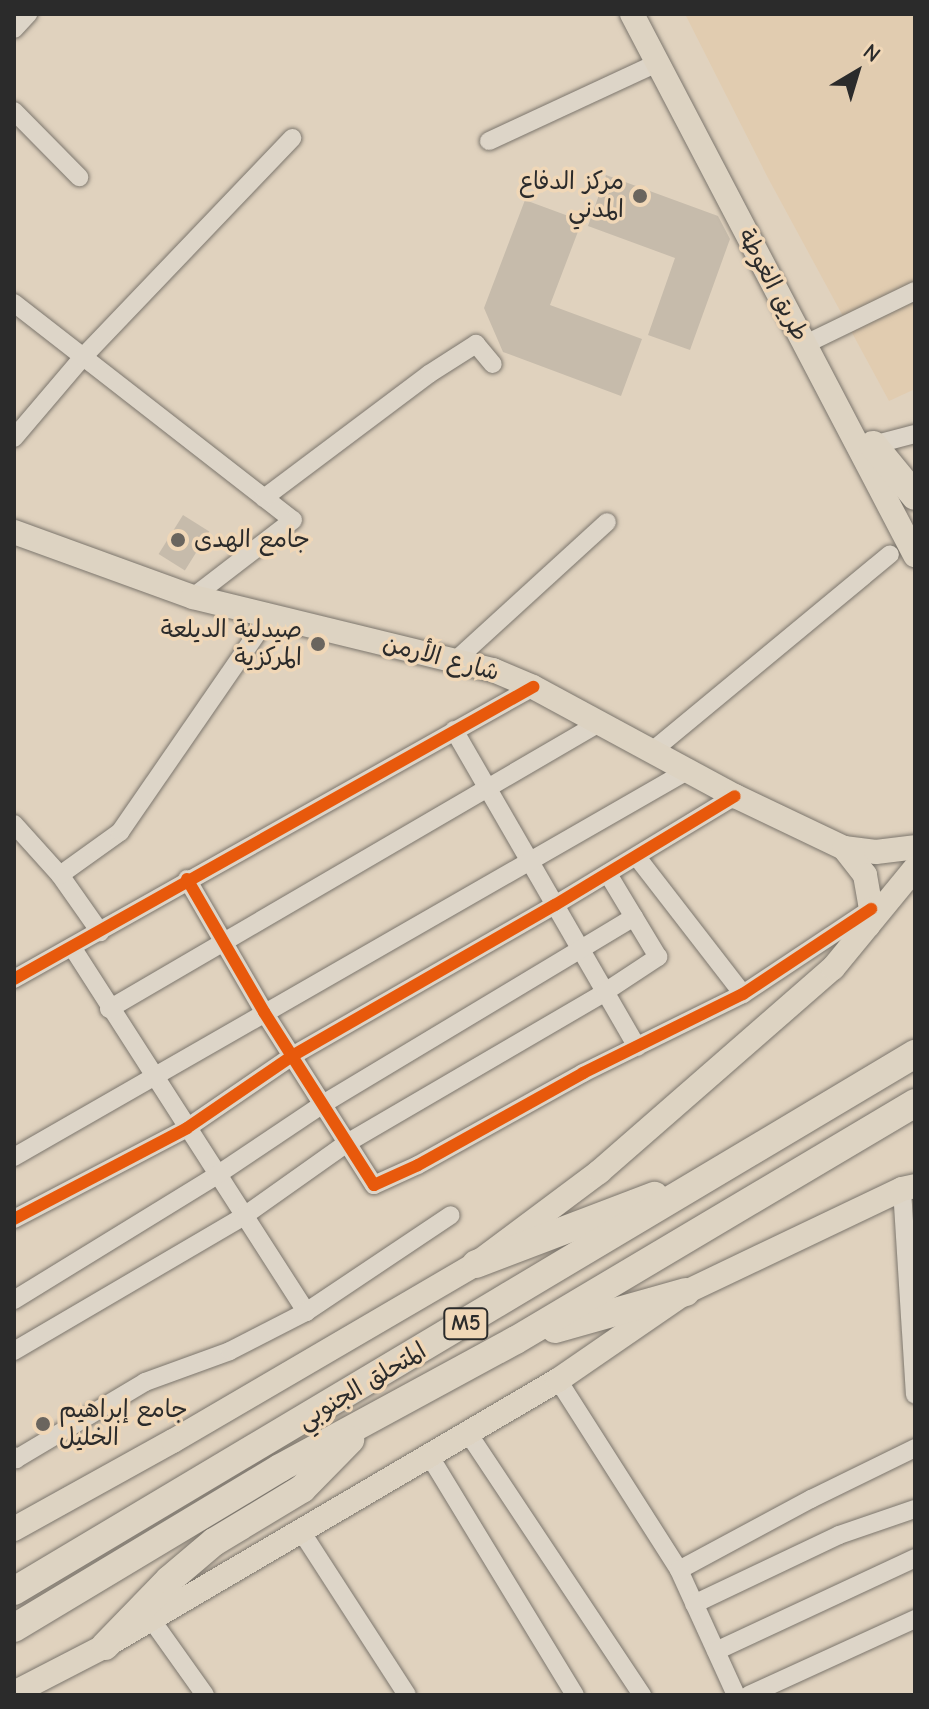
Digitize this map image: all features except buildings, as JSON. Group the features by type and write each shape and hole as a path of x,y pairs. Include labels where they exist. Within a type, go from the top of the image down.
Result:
{"highway":[{"path":"873,445 915,496"},
{"name":"المتحلق الجنوبي","path":"14,1591 915,1054"},
{"name":"المتحلق الجنوبي","path":"14,1628 375,1415 516,1340 915,1103"},
{"path":"476,1264 709,1179"},
{"path":"516,1340 686,1292"},
{"path":"105,1646 169,1580 214,1542 302,1489 375,1415"}],"main road":[{"name":"طريق الغوطة","path":"632,14 915,555"},
{"path":"648,14 814,340 915,520"},
{"name":"شارع الأرمن","path":"14,532 193,597 457,659 533,687 735,796 844,848 876,852 915,847"},
{"path":"844,848 865,875 870,918"},
{"path":"14,1529 173,1441 476,1264 599,1172 833,968 870,918 915,868"},
{"path":"14,1693 105,1646 558,1380 686,1292 908,1188"}],"street":[{"path":"14,29 28,14"},
{"path":"489,141 657,63"},
{"path":"14,111 79,177"},
{"path":"14,438 83,357 292,138"},
{"path":"814,340 915,291"},
{"path":"14,303 293,520 193,597"},
{"path":"264,498 429,374 476,344 493,364"},
{"path":"873,445 915,434"},
{"path":"457,659 607,522"},
{"path":"651,752 890,554"},
{"path":"60,875 120,832 269,616"},
{"path":"14,979 533,687"},
{"path":"109,1009 489,790 599,723"},
{"path":"454,730 637,1047"},
{"path":"14,1157 687,771"},
{"path":"14,1219 187,1128 292,1056 637,857 735,796"},
{"path":"14,824 60,875 100,932"},
{"path":"637,857 743,994"},
{"path":"14,1351 244,1216 347,1143 605,992 658,957 608,874"},
{"path":"187,879 264,1012 374,1185 418,1165 637,1047 743,994 870,918"},
{"path":"14,1300 217,1175 323,1104 634,917"},
{"path":"72,947 306,1312"},
{"path":"908,1188 914,1390"},
{"path":"14,1456 16,1459 145,1382 230,1351 306,1312 451,1215"},
{"path":"558,1380 679,1570 736,1695"},
{"path":"468,1433 642,1695"},
{"path":"679,1570 811,1499 915,1448"},
{"path":"429,1455 575,1695"},
{"path":"694,1604 839,1535 915,1509"},
{"path":"301,1531 407,1695"},
{"path":"716,1651 915,1558"},
{"path":"151,1619 205,1695"},
{"path":"749,1695 915,1619"}],"shaded area":[{"path":"685,14 915,14 915,389 889,401 768,178"}],"cycle path":[{"path":"14,979 533,687"},
{"path":"14,1219 187,1128 292,1056 555,905 735,796"},
{"path":"187,879 264,1012 374,1185 418,1165 583,1073 743,994 871,909"}],"place":[{"name":"مركز الدفاع المدني","path":"640,196"},
{"name":"جامع الهدى","path":"178,540"},
{"name":"صيدلية الديلعة المركزية","path":"318,644"},
{"name":"جامع إبراهيم الخليل","path":"43,1424"}]}
